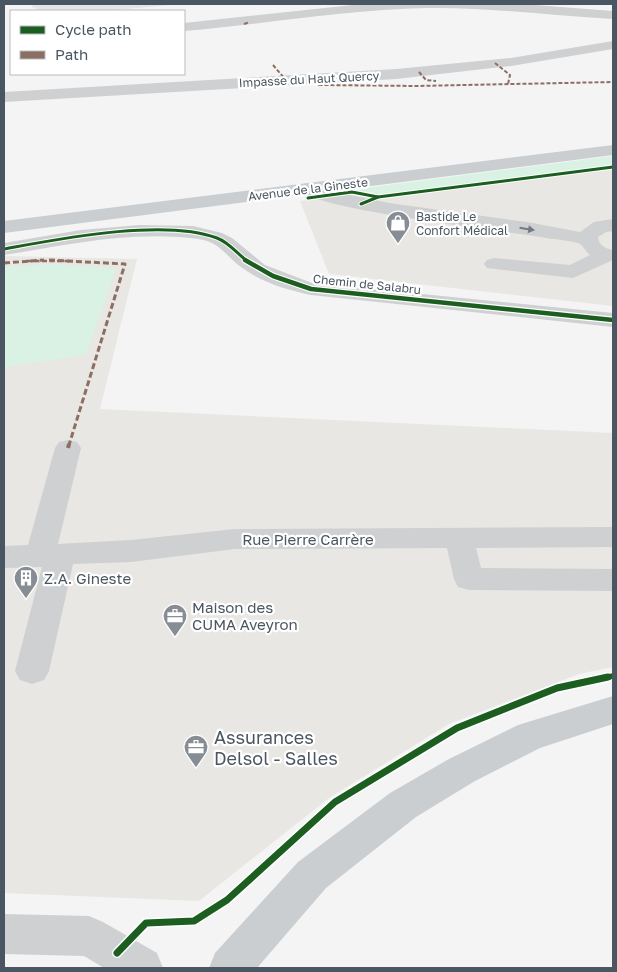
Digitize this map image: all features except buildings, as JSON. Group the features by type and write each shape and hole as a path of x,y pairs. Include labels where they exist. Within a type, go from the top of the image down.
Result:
{"main road":[{"name":"Avenue de la Gineste","path":"4,228 130,221 307,188 613,150"},
{"path":"230,968 312,875 403,805 462,770 530,736 613,710"}],"street":[{"path":"185,27 342,10 425,4 526,6 613,15"},
{"path":"234,11 246,21"},
{"name":"Impasse du Haut Quercy","path":"4,96 396,74 511,62 613,44"},
{"path":"307,188 361,204 409,214 528,228 587,239"},
{"name":"Chemin de Salabru","path":"4,249 130,221 217,238 252,265 292,284 311,289 613,320"},
{"path":"610,256 590,245 587,239 588,234 593,230 613,225"},
{"path":"494,264 573,272 610,256"},
{"path":"32,671 68,448"},
{"name":"Rue Pierre Carrère","path":"4,557 130,551 235,540 613,537"},
{"path":"459,538 469,579 613,580"},
{"path":"4,934 89,936 142,968"}],"shaded area":[{"path":"32,4 182,4 115,10 39,10 32,7"},
{"path":"613,165 613,306 329,274 300,201"},
{"path":"4,256 137,259 100,409 613,433 613,667 579,674 449,724 329,798 199,901 4,893"}],"green space":[{"path":"613,156 613,165 385,194 357,189"},
{"path":"58,264 116,269 86,355 4,367 4,267"}],"marked path":[{"path":"244,24 247,23 246,21"},
{"path":"495,63 510,75 508,84"},
{"path":"273,65 286,80"},
{"path":"419,72 426,80 436,81"},
{"path":"308,79 319,85 415,86 613,82"},
{"path":"4,263 46,260 125,264 68,448"}],"cycle path":[{"path":"361,204 378,197 613,167"},
{"path":"308,198 352,192 378,197"},
{"path":"4,249 53,240 110,233 139,231 193,232 220,239 258,269 280,279 311,289 613,320"},
{"path":"117,953 146,923 194,921 227,900 335,802 457,728 557,688 613,676"}],"place":[{"name":"Bastide Le Confort Médical","path":"398,244"},
{"name":"Z.A. Gineste","path":"26,599"},
{"name":"Maison des CUMA Aveyron","path":"175,637"},
{"name":"Assurances Delsol - Salles","path":"196,768"}]}
